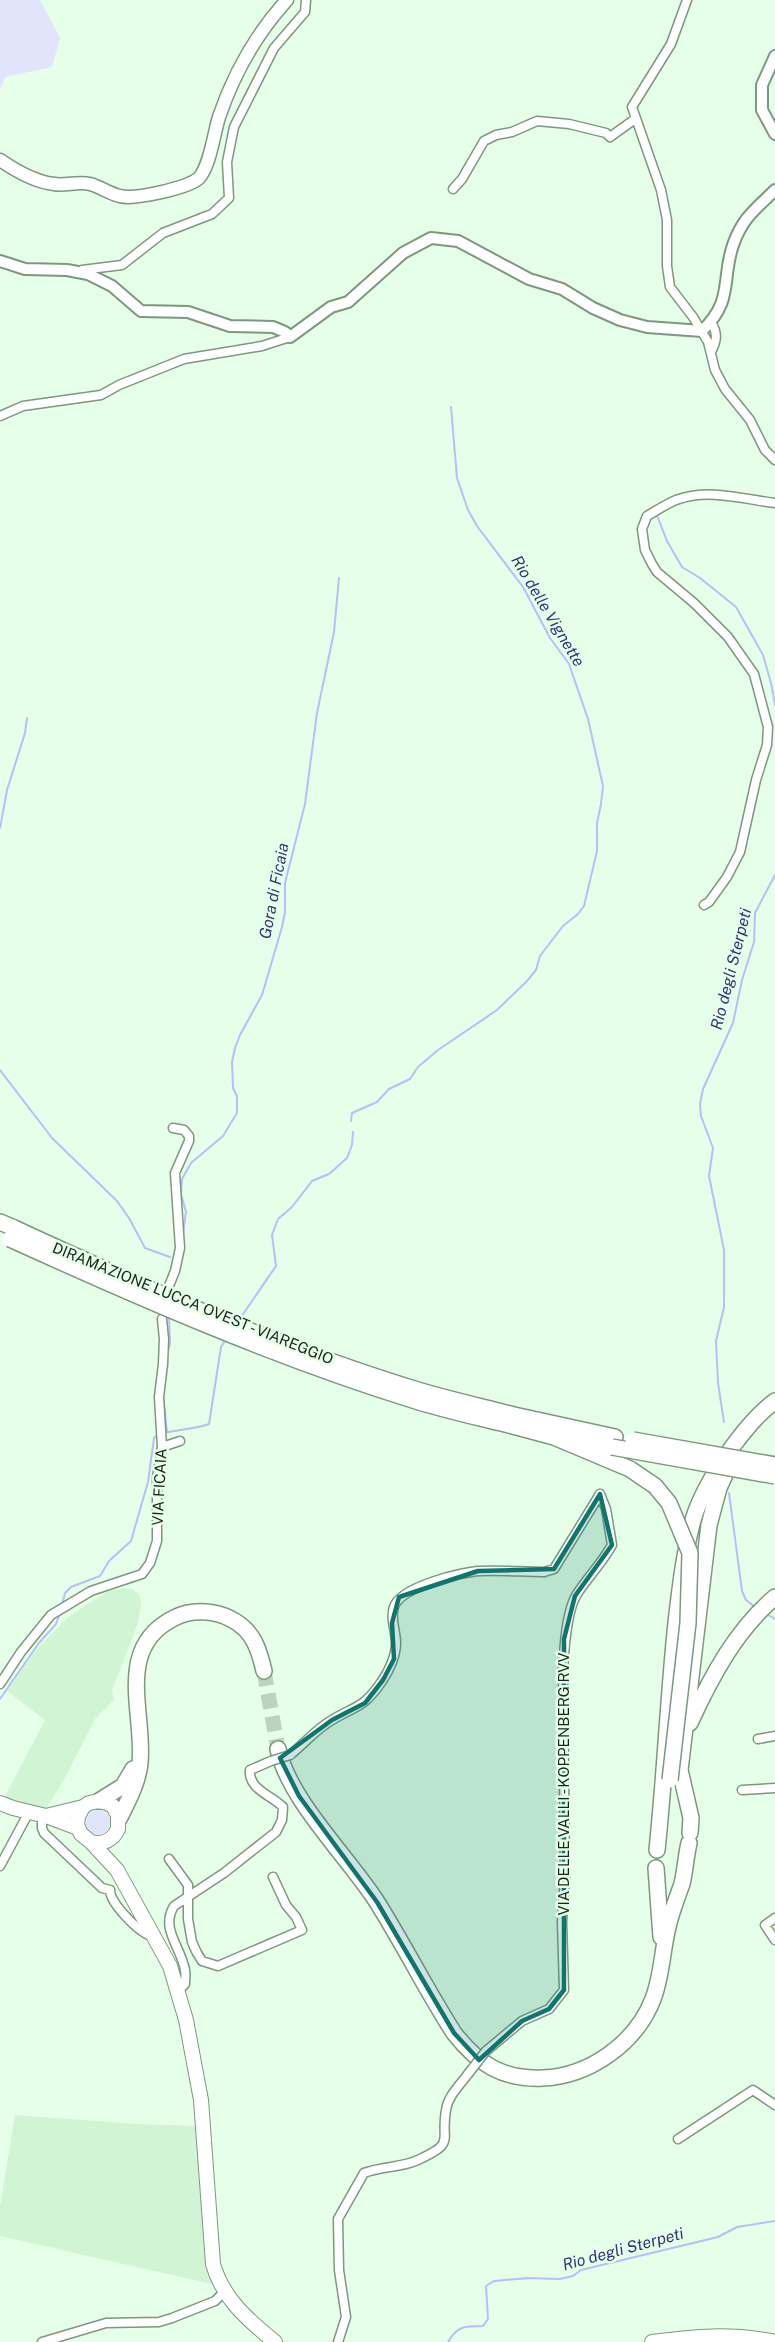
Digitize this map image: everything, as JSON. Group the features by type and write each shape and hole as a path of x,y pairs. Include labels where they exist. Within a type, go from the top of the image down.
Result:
{"highway":[{"name":"DIRAMAZIONE LUCCA OVEST - VIAREGGIO","path":"6,1231 212,1327 282,1355 417,1401 613,1442 773,1467"},
{"path":"657,1850 663,1798 662,1780 674,1639 682,1574 694,1518 711,1480 733,1445 775,1401"},
{"name":"DIRAMAZIONE LUCCA OVEST - VIAREGGIO","path":"514,1420 555,1437 613,1442"},
{"path":"280,1755 281,1764 299,1796 376,1902 454,2033 466,2049 483,2064 527,2079 572,2073 601,2060 624,2042 645,2014 653,2000 661,1974 668,1927 682,1882 689,1838 691,1818 680,1770 684,1736 691,1710 710,1525 719,1488 747,1431"},
{"path":"555,1437 630,1469 655,1486 669,1503 690,1553 688,1623 670,1779 663,1798"},
{"path":"691,1710 731,1646 775,1597"},
{"path":"118,1826 138,1774 137,1669 147,1641 168,1621 180,1615 209,1612 228,1617 252,1636 258,1647 264,1671"},
{"path":"99,1801 123,1786 133,1769 139,1749"},
{"path":"656,1868 663,1955"}],"main road":[{"path":"0,160 15,170 54,184 86,183 118,196 130,198 185,185 199,177 206,164 219,117 240,63 270,18 288,0"},
{"path":"39,1814 83,1807 99,1801 112,1806 118,1826 115,1851 120,1874"},
{"path":"0,1803 78,1828"},
{"path":"83,1807 78,1816 78,1828 83,1837 91,1842 120,1874 156,1937 170,1966 178,1991 201,2100 213,2264 224,2292 231,2302 275,2342"},
{"path":"91,1842 105,1842 118,1826"},
{"path":"652,2342 718,2335 755,2337 775,2342"}],"street":[{"path":"0,261 26,269 90,270 122,265 163,232 212,214 229,198 227,162 234,128 274,48 305,12 306,0"},
{"path":"687,0 670,44 632,107 661,190 667,220 667,266 670,287 702,332 711,352 715,370 725,389 750,420 765,450 775,460"},
{"path":"775,56 762,85 762,110 775,134"},
{"path":"453,189 462,179 484,141 496,135 512,132 537,121 569,124 606,133 610,137 635,119"},
{"path":"702,332 711,322 726,294 732,248 747,215 775,190"},
{"path":"0,416 23,406 101,395 119,385 184,359 253,348 290,337 331,307 348,302 403,253 431,238 458,241 529,279 562,289 592,308 620,320 658,328 702,332"},
{"path":"67,270 88,274 112,286 141,311 188,312 230,327 273,327 290,337"},
{"path":"711,322 716,331 716,343 711,352"},
{"path":"704,905 709,902 727,876 740,852 756,780 767,745 768,727 754,674 728,637 694,603 657,572 645,550 642,530 647,516 675,501 691,496 731,495 775,503"},
{"path":"169,1286 180,1248 175,1173 189,1142 189,1136 184,1130 173,1128"},
{"name":"VIA FICAIA","path":"0,1684 21,1652 51,1615 92,1591 142,1574 150,1563 157,1541 157,1478 162,1447 159,1397 164,1339 162,1319"},
{"path":"162,1447 180,1441"},
{"name":"VIA DELLE VALLI - KOPPENBERG RVV","path":"280,1755 332,1720 365,1703 383,1680 394,1659 396,1643 392,1623 394,1606 399,1597 409,1591 441,1580 478,1571 544,1572 554,1569 586,1513 600,1494 606,1509 612,1545 599,1567 575,1596 564,1639 565,1877 562,1944 564,1990 549,2009 522,2021 486,2051 468,2074 449,2099 446,2110 446,2140 443,2146 417,2161 394,2167 380,2167 364,2173 338,2219 339,2270 346,2317 338,2342"},
{"path":"758,1739 775,1736"},
{"path":"178,1991 185,1984 186,1970 168,1928 170,1913 174,1906 224,1873 276,1832 282,1820 283,1807 256,1788 249,1777 250,1770 280,1755"},
{"path":"742,1790 775,1788"},
{"path":"0,1866 39,1814"},
{"path":"39,1814 42,1828 49,1838 102,1888 110,1890"},
{"path":"169,1859 188,1885 188,1918 192,1942 202,1961 218,1966 302,1930 296,1917 286,1905 273,1877"},
{"path":"120,1874 110,1890 110,1896 147,1935 156,1937"},
{"path":"775,1918 765,1925 775,1940"},
{"path":"678,2139 753,2090 775,2105"},
{"path":"42,2342 106,2323 159,2322 215,2301 224,2292"}],"highlighted area":[{"path":"600,1494 612,1545 575,1596 564,1639 564,1990 549,2009 522,2021 479,2060 475,2058 454,2033 377,1902 299,1796 280,1758 332,1720 365,1703 383,1680 394,1659 392,1623 399,1597 478,1571 554,1569"}],"shaded area":[{"path":"0,0 40,0 60,38 52,67 5,77 0,90"},
{"path":"122,1588 132,1589 139,1594 141,1604 138,1623 112,1690 114,1700 95,1719 65,1778 45,1810 4,1798 45,1720 7,1691 36,1650 67,1618 95,1599"},
{"path":"98,1810 106,1814 110,1822 106,1830 98,1834 90,1830 86,1822 90,1814"},
{"path":"15,2115 198,2126 216,2285 0,2236 0,2206"}],"waterway":[{"name":"Rio delle Vignette","path":"351,1121 352,1113 377,1102 389,1089 410,1079 418,1067 438,1050 497,1010 527,981 536,970 540,956 563,926 584,906 597,851 597,823 603,786 588,719 569,664 550,638 523,587 477,526 468,510 457,478 451,407"},
{"name":"Rio degli Sterpeti","path":"656,513 667,541 682,567 700,578 736,607 763,655 775,705"},
{"name":"Gora di Ficaia","path":"183,1233 186,1212 181,1194 182,1179 191,1163 223,1136 237,1113 232,1062 235,1048 262,995 282,927 285,912 285,883 305,804 317,713 334,632 339,578"},
{"path":"0,828 7,790 25,733 27,718"},
{"name":"Rio degli Sterpeti","path":"724,1422 718,1383 716,1341 724,1307 724,1250 709,1176 713,1148 701,1116 700,1104 703,1089 733,1023 742,980 754,942 755,913 775,875"},
{"path":"0,1070 52,1138 117,1201 145,1248 170,1257"},
{"name":"Rio delle Vignette","path":"239,1320 276,1266 272,1235 278,1219 292,1207 312,1181 329,1174 347,1158 352,1145 353,1132"},
{"name":"Gora di Ficaia","path":"167,1354 170,1344 169,1315"},
{"path":"62,1605 65,1593 71,1587 100,1576 109,1561 131,1541 148,1482 154,1438 164,1433 209,1424 221,1347 226,1339"},
{"name":"Gora di Ficaia","path":"163,1393 167,1432"},
{"name":"Rio degli Sterpeti","path":"729,1493 742,1591 746,1600 755,1607"},
{"path":"0,1699 39,1643 56,1624 60,1613"},
{"name":"Rio degli Sterpeti","path":"765,1613 775,1619"},
{"name":"Rio degli Sterpeti","path":"448,2342 462,2328 483,2326 488,2319 486,2286 494,2281 528,2278 560,2279 573,2276 581,2270 718,2237 737,2227 775,2221"}],"tunnel":[{"path":"264,1671 278,1749"}]}
